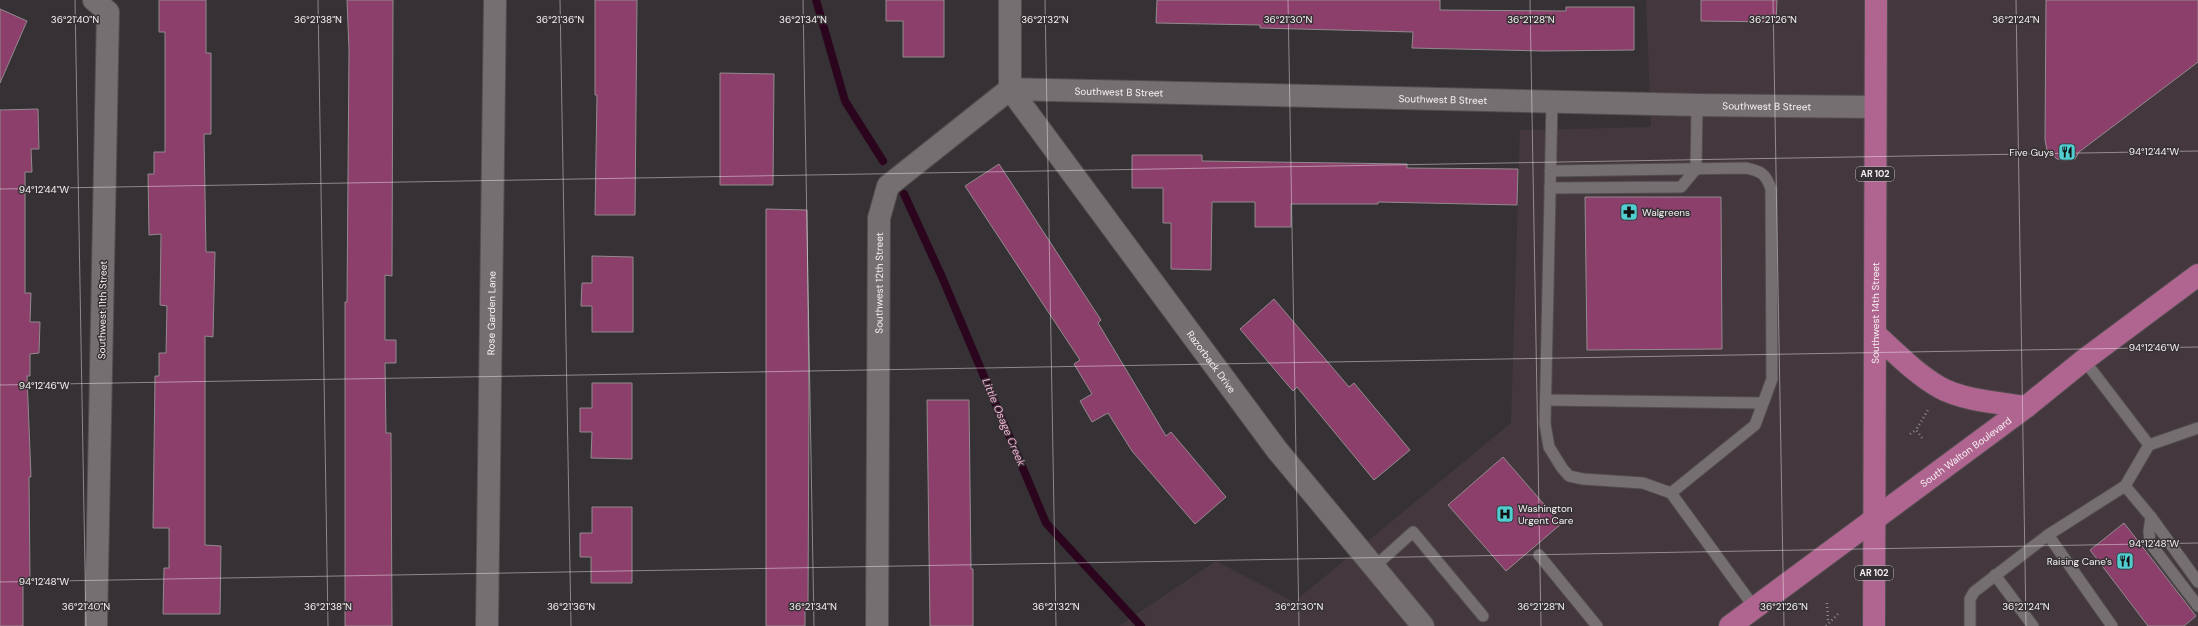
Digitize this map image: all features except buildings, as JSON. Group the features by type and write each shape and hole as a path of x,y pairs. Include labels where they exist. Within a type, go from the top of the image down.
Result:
{"main road":[{"name":"Southwest 14th Street","path":"1874,626 1876,0"},
{"name":"South Walton Boulevard","path":"1730,626 2026,407 2084,360 2198,275"},
{"path":"1875,334 1920,374 1940,388 1976,399 2026,407"}],"street":[{"name":"Southwest 11th Street","path":"94,0 108,12 96,626"},
{"name":"Rose Garden Lane","path":"487,626 495,0"},
{"path":"1010,0 1010,89"},
{"name":"Southwest B Street","path":"1010,89 1697,106 1875,107"},
{"name":"Razorback Drive","path":"1010,89 1277,450 1423,626"},
{"name":"Southwest 12th Street","path":"878,626 879,218 888,186 1010,89"}],"lane":[{"path":"1552,102 1545,424 1549,448 1569,476 1583,479 1643,482 1671,493 1754,607"},
{"path":"1550,188 1681,187 1696,169 1697,106"},
{"path":"1550,171 1746,168 1758,170 1767,176 1771,189 1772,379 1755,425 1671,493"},
{"path":"2084,360 2149,445"},
{"path":"1546,400 1762,403"},
{"path":"1970,626 1970,599 1974,592 2048,535 2125,486 2149,445 2198,428"},
{"path":"2125,486 2152,517 2198,582"},
{"path":"2152,517 2149,531 2150,543 2198,606"},
{"path":"1374,567 1413,532 1482,616"},
{"path":"2048,535 2112,626"},
{"path":"1539,555 1597,626"},
{"path":"1995,575 2033,626"}],"path":[{"path":"1910,434 1916,430 1929,408"},
{"path":"1916,430 1922,438"},
{"path":"1827,603 1828,622"},
{"path":"1826,626 1828,622 1838,614"}],"shaded area":[{"path":"1646,0 2198,0 2198,626 1119,626 1216,561 1294,602 1511,423 1520,130 1651,127"}],"waterway":[{"name":"Little Osage Creek","path":"816,0 845,101 883,161"},
{"name":"Little Osage Creek","path":"904,194 942,277 1046,523 1141,626"}],"place":[{"name":"Five Guys","path":"2067,152"},
{"name":"Walgreens","path":"1629,212"},
{"name":"Washington Urgent Care","path":"1505,514"},
{"name":"Raising Cane's","path":"2125,561"}]}
